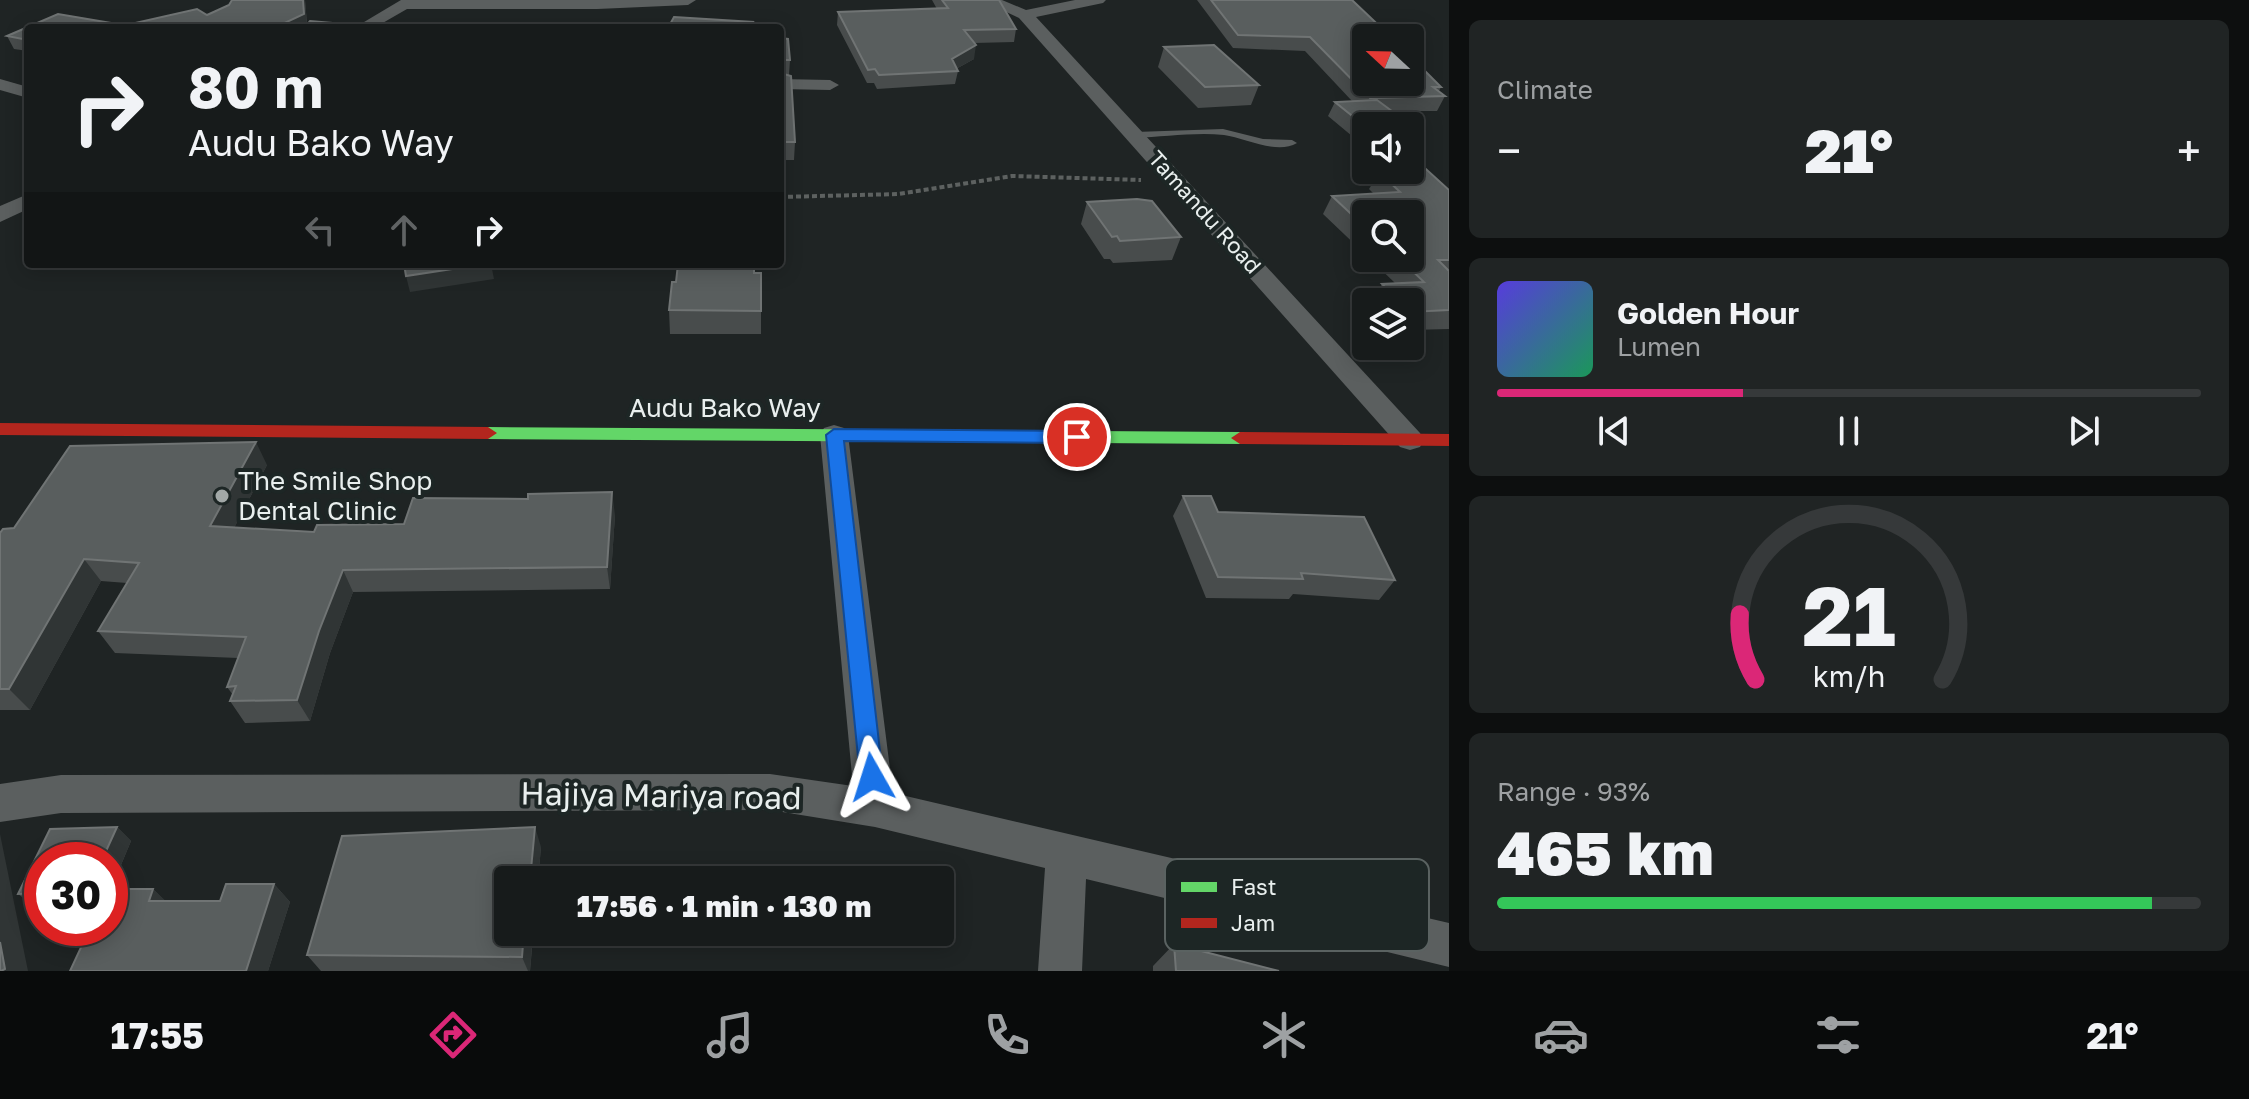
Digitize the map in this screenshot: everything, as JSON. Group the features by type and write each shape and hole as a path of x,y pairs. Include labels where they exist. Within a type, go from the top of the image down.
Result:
{"main road":[{"path":"0,410 190,412"},
{"path":"1363,420 1395,420"},
{"name":"Audu Bako Way","path":"0,429 834,435 1416,430 1449,440"}],"street":[{"path":"369,24 405,2 598,10 688,0"},
{"name":"Tamandu Road","path":"989,0 1025,15 1395,420 1416,430"},
{"path":"1025,15 1098,0"},
{"path":"0,84 24,92"},
{"path":"784,84 830,85"},
{"path":"0,215 24,202"},
{"path":"834,435 875,808"},
{"name":"Hajiya Mariya road","path":"0,803 61,794 770,792 875,808 1165,876"},
{"path":"1060,971 1067,852"},
{"name":"Hajiya Mariya road","path":"1429,940 1449,945"}],"lane":[{"path":"1135,135 1223,132 1263,142 1292,143"}],"path":[{"path":"784,197 899,194 1012,176 1141,180 1170,174"}],"building":[{"path":"232,0 303,0 304,14 283,24 135,24 197,9 207,15 229,5"},
{"path":"942,0 999,0 1016,29 964,30 976,45 952,59 958,71 879,75 875,69 868,70 838,12 948,8"},
{"path":"1211,0 1352,0 1377,24 1352,24 1352,80 1310,37 1238,35"},
{"path":"58,14 117,24 35,24"},
{"path":"674,17 753,22 752,24 670,24"},
{"path":"310,21 344,24 307,24"},
{"path":"24,29 24,39 7,36"},
{"path":"784,38 788,39 790,60 784,60"},
{"path":"1214,45 1259,85 1205,87 1164,47"},
{"path":"1424,70 1441,87 1433,87 1445,96 1370,98 1368,96 1424,96"},
{"path":"784,74 791,76 795,142 784,142"},
{"path":"1377,100 1393,112 1352,112 1352,116 1335,102"},
{"path":"1424,167 1449,190 1449,260 1438,260 1449,271 1449,310 1424,311 1424,288 1386,288 1382,284 1424,282 1414,272 1424,272 1424,200 1352,200 1352,215 1332,196 1400,192 1392,184 1424,184"},
{"path":"1152,201 1181,237 1120,241 1117,236 1112,237 1087,202"},
{"path":"405,268 459,268 406,276"},
{"path":"678,268 754,268 754,273 761,273 761,311 669,310 672,282 676,282"},
{"path":"256,442 210,526 314,532 317,525 404,524 413,498 528,499 528,494 612,492 607,567 343,570 297,700 230,701 236,686 227,687 246,637 98,631 139,563 84,559 9,689 0,689 0,533 3,529 14,528 70,446"},
{"path":"1183,496 1211,496 1218,512 1364,517 1395,580 1301,573 1303,579 1218,577"},
{"path":"117,827 110,842 44,842 50,829"},
{"path":"535,827 531,866 494,866 494,946 523,946 522,957 307,955 342,836"},
{"path":"226,884 274,884 246,971 70,971 82,946 128,946 128,889 153,889 149,901 220,901"},
{"path":"0,942 5,969 1,971 0,971"},
{"path":"1175,951 1201,951 1279,971 1176,971"}],"traffic: fast":[{"path":"488,433 1240,438"}],"traffic: jam":[{"path":"0,429 488,433"},
{"path":"1240,438 1449,440"}],"place":[{"name":"The Smile Shop Dental Clinic","path":"222,496"}],"route":[{"path":"872,777 834,435 1077,437"}]}
